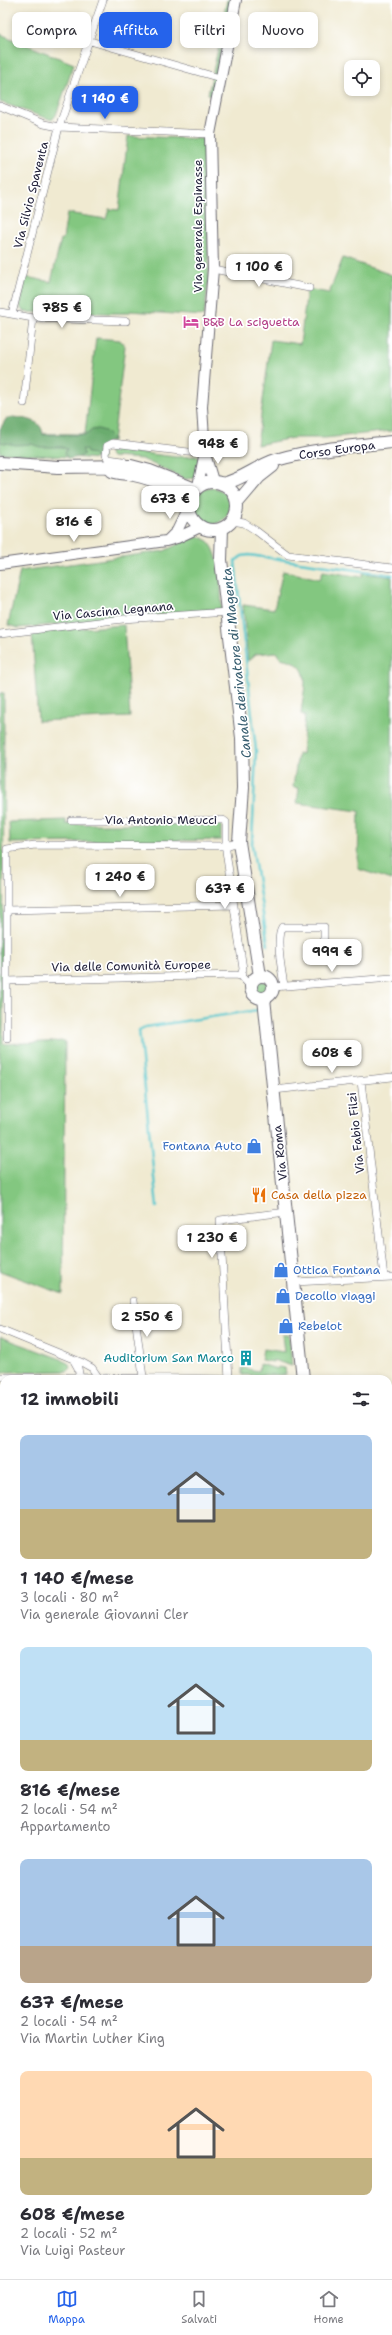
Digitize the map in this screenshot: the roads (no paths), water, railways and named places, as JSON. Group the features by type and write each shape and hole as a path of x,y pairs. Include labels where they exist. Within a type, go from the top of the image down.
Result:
{"main road":[{"name":"Corso Europa","path":"218,482 233,482 262,465 281,459 316,451 392,442"},
{"name":"Corso Europa","path":"237,503 259,477 281,459"},
{"path":"0,463 58,468 108,468 113,465 131,466 196,488 218,482 234,495 237,503 236,512 227,525 222,560 242,738 239,842 260,976"},
{"path":"108,468 114,472 134,475 160,484 176,492 188,506 194,522 214,542 222,560"},
{"path":"188,506 196,488"},
{"path":"201,528 209,530 227,525"},
{"path":"260,976 267,978 279,986 264,998 254,994 251,987 254,980 260,976"},
{"name":"Via Roma","path":"264,998 303,1375"}],"street":[{"name":"Via Silvio Spaventa","path":"91,37 103,0"},
{"name":"Via generale Espinasse","path":"196,488 205,454 202,408 213,269 210,134 236,0"},
{"path":"91,40 220,78"},
{"name":"Via Silvio Spaventa","path":"12,314 59,127 87,48"},
{"path":"0,106 44,124 59,127 210,134"},
{"path":"213,269 309,288"},
{"path":"0,312 33,318 126,321"},
{"path":"24,403 33,318"},
{"path":"166,477 162,472 144,464 108,459 106,455 107,446 113,443 205,454"},
{"name":"Via generale Espinasse","path":"205,454 218,482"},
{"path":"166,541 177,531 188,506"},
{"path":"227,525 244,523 288,555 392,568"},
{"path":"0,564 151,544 177,538 201,528"},
{"name":"Via Cascina Legnana","path":"0,634 123,619 228,612"},
{"name":"Via Antonio Meucci","path":"71,820 223,820 226,822 226,846"},
{"path":"7,1038 7,849 35,845 226,846 239,842"},
{"path":"226,846 243,969 241,976 251,987"},
{"path":"7,910 234,905"},
{"path":"324,947 324,927 282,927 280,932 279,986 392,978"},
{"name":"Via delle Comunità Europee","path":"6,981 241,976"},
{"path":"274,1090 392,1077"},
{"name":"Via Fabio Filzi","path":"361,1081 384,1277"},
{"path":"229,1375 220,1220 286,1212"},
{"path":"294,1282 392,1277"},
{"path":"133,1301 143,1375"},
{"path":"0,1329 92,1368 97,1375"},
{"path":"73,1359 79,1375"}],"waterway":[{"name":"Canale derivatore di Magenta","path":"268,945 252,845 256,751 235,561 242,556 249,555 392,575"},
{"name":"Canale derivatore di Magenta","path":"157,1207 139,1030 145,1027 258,1010"}],"place":[{"name":"B&B La sciguetta","path":"191,322"},
{"name":"Fontana Auto","path":"254,1146"},
{"name":"Casa della pizza","path":"259,1195"},
{"name":"Ottica Fontana","path":"281,1270"},
{"name":"Decollo viaggi","path":"283,1296"},
{"name":"Rebelot","path":"286,1326"},
{"name":"Auditorium San Marco","path":"246,1358"}]}
